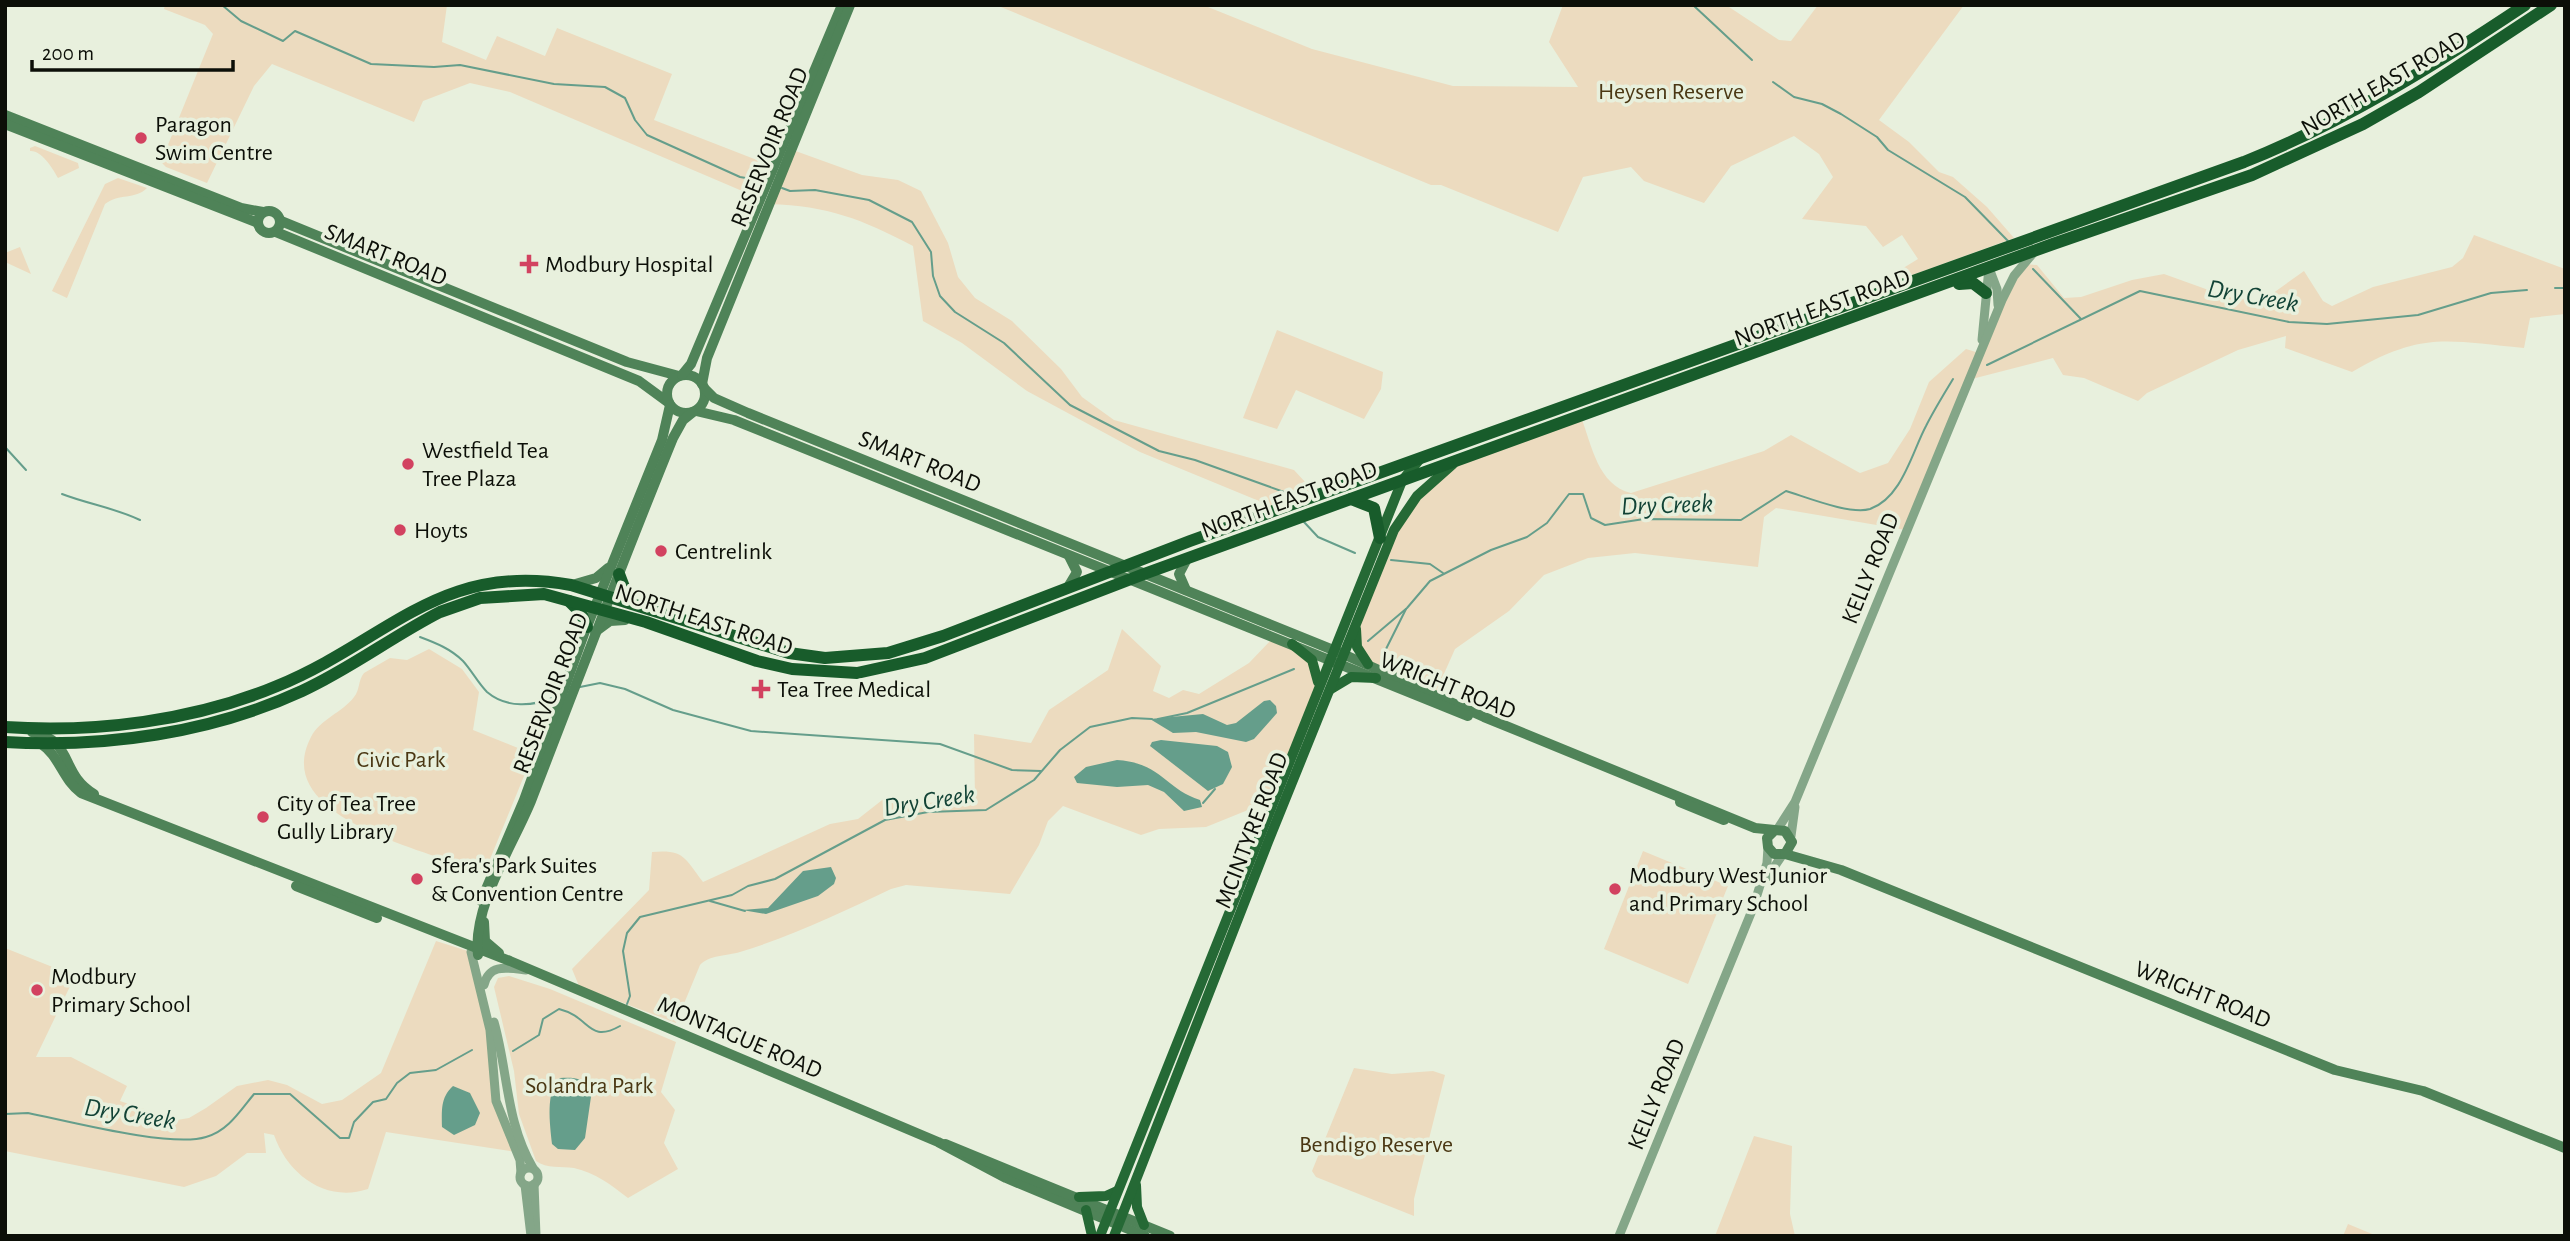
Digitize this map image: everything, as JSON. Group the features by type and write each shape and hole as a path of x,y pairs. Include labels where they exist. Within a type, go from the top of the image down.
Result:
{"highway":[{"name":"NORTH EAST ROAD","path":"6,727 81,727 165,718 276,687 393,628 480,598 524,593 630,603 761,646 825,658 885,653 943,636 1293,504 2217,173 2407,82 2525,5"},
{"name":"NORTH EAST ROAD","path":"8,743 58,743 167,732 233,717 301,691 442,596 470,586 522,580 571,585 646,622 757,661 792,669 821,673 866,671 925,658 1187,558 1664,388 1945,283 2236,182 2363,124 2472,58 2551,5"},
{"path":"2449,56 2472,58 2476,38"},
{"path":"2217,173 2236,182 2244,162"},
{"path":"1962,263 1989,268 2003,249"},
{"path":"1945,283 1973,283 1986,293"},
{"path":"1793,326 1810,334 1818,317"},
{"path":"1664,388 1672,369 1695,376"},
{"path":"1351,499 1374,509 1380,538"},
{"path":"615,570 630,603"},
{"path":"564,597 578,608 591,630"},
{"path":"885,653 890,667"},
{"path":"825,658 827,664 866,671"},
{"path":"165,718 167,732"}],"main road":[{"name":"RESERVOIR ROAD","path":"840,21 842,5"},
{"name":"RESERVOIR ROAD","path":"681,376 691,364 772,183 840,21 850,5"},
{"path":"5,115 155,178"},
{"path":"5,124 212,200 258,223 264,232 276,232 281,221 273,211 263,212 212,200"},
{"name":"RESERVOIR ROAD","path":"704,386 707,358 772,183"},
{"path":"258,223 263,212"},
{"name":"SMART ROAD","path":"281,221 627,362 681,376"},
{"name":"SMART ROAD","path":"276,232 639,380 670,404"},
{"path":"681,376 694,376 704,386 705,400 694,411 681,413 670,404 669,386 681,376"},
{"name":"SMART ROAD","path":"704,386 725,404 1124,566"},
{"name":"RESERVOIR ROAD","path":"615,570 665,433 670,404"},
{"name":"RESERVOIR ROAD","path":"474,951 473,922 480,902 524,800 602,601 676,432 694,411"},
{"name":"SMART ROAD","path":"694,411 722,415 1110,571"},
{"name":"MCINTYRE ROAD","path":"1100,1236 1337,656 1402,481 1419,460"},
{"name":"MCINTYRE ROAD","path":"1337,656 1357,623 1404,513 1426,486 1459,460"},
{"path":"1068,587 1077,572 1069,556"},
{"path":"1186,590 1179,574 1187,558"},
{"name":"WRIGHT ROAD","path":"1124,566 1337,656 1376,678 1722,819 1752,833 1767,846"},
{"path":"571,585 615,570"},
{"name":"WRIGHT ROAD","path":"1110,571 1292,644 1368,664 1484,717 1755,828 1776,830"},
{"path":"591,630 616,619 646,622"},
{"path":"1357,623 1357,647 1368,664"},
{"name":"RESERVOIR ROAD","path":"474,951 481,915 530,802 591,630"},
{"path":"1292,644 1312,660 1323,690 1351,677 1376,678"},
{"name":"MCINTYRE ROAD","path":"1118,1226 1323,690"},
{"path":"6,727 48,736 58,743"},
{"name":"MONTAGUE ROAD","path":"40,743 55,756 73,787 183,834 526,970 938,1142 1006,1178 1086,1210 1108,1215"},
{"name":"MONTAGUE ROAD","path":"58,743 73,775 107,802"},
{"path":"1776,830 1791,839 1784,854 1774,854 1767,846 1768,836 1776,830"},
{"name":"WRIGHT ROAD","path":"1791,839 1829,865"},
{"name":"WRIGHT ROAD","path":"1784,854 1829,865 2335,1070 2423,1091 2565,1148"},
{"path":"499,873 484,917 485,941 526,970"},
{"name":"MONTAGUE ROAD","path":"938,1142 953,1145 1079,1197 1108,1215 1118,1226 1170,1236"},
{"path":"1137,1175 1137,1207 1144,1230"},
{"path":"1079,1197 1106,1196 1117,1191"},
{"path":"1086,1210 1092,1236"}],"street":[{"name":"KELLY ROAD","path":"1776,830 1795,802 1981,349 2014,276 2036,251"},
{"name":"KELLY ROAD","path":"1981,349 1989,268"},
{"path":"1989,268 1997,289 1997,314"},
{"name":"KELLY ROAD","path":"1791,839 1795,802"},
{"name":"KELLY ROAD","path":"1619,1236 1759,889 1767,846"},
{"name":"KELLY ROAD","path":"1759,889 1784,854"},
{"path":"474,951 504,1063 512,1116 522,1150 538,1176 530,1184"},
{"path":"474,951 490,1030 496,1101 520,1160 521,1173 530,1184 533,1236"},
{"path":"484,985 489,973 496,968 526,970"},
{"path":"521,1173 525,1169 533,1168"}],"green space":[{"path":"165,5 447,5 442,42 486,60 497,36 545,56 557,28 672,74 654,120 775,167 761,199 510,92 470,83 423,101 414,122 272,64 254,86 207,183 166,167 161,162 213,34 205,25 164,9"},
{"name":"Heysen Reserve","path":"996,5 1203,5 1312,49 1453,86 1578,87 1549,42 1563,5 1726,5 1779,40 1791,41 1818,5 1964,5 1879,120 1909,142 1939,172 1953,177 1987,207 2014,238 1904,278 1900,270 1918,259 1902,235 1883,247 1866,226 1802,219 1833,177 1819,154 1794,136 1731,166 1704,203 1644,181 1631,167 1583,177 1558,232 1441,185 1431,185"},
{"path":"35,146 78,163 79,168 58,178 42,156 30,151 30,148"},
{"path":"790,149 862,175 898,180 921,191 948,243 958,277 975,298 1012,321 1061,369 1082,397 1114,420 1294,470 1318,496 1270,512 1259,501 1140,452 1027,391 962,343 923,321 913,246 860,221 827,211 769,204"},
{"path":"118,178 147,188 105,204 67,298 52,291 105,184"},
{"path":"2474,235 2565,269 2565,314 2530,318 2524,348 2435,342 2398,350 2352,372 2285,348 2286,336 2238,350 2147,393 2138,401 2084,378 2063,375 2053,358 1968,380 1906,530 1776,508 1764,517 1758,567 1635,553 1588,558 1544,575 1509,611 1455,649 1435,694 1364,659 1355,626 1407,513 1459,460 1581,417 1593,452 1604,473 1620,489 1631,493 1764,451 1791,435 1860,473 1888,463 1910,429 1929,382 1966,349 1979,353 2023,264 2037,265 2064,298 2081,297 2132,280 2164,274 2228,297 2262,301 2304,271 2323,301 2332,306 2373,287 2452,267 2463,258"},
{"path":"20,247 31,274 5,262 5,253"},
{"path":"1277,330 1383,372 1381,389 1364,419 1296,390 1277,429 1243,418"},
{"path":"1122,629 1161,666 1153,691 1169,698 1183,690 1199,694 1249,663 1271,640 1306,654 1318,689 1275,793 1248,810 1206,827 1159,829 1141,835 1063,806 1048,821 1039,845 1010,894 906,885 891,889 779,939 708,959 700,965 676,1023 579,986 572,969 649,890 652,852 671,852 683,857 703,882 830,824 858,819 886,797 905,805 975,799 974,734 1031,743 1049,710 1108,670"},
{"name":"Civic Park","path":"429,649 462,669 479,692 473,730 533,754 486,869 476,871 359,826 332,809 312,789 304,765 311,737 325,721 354,697 364,673 390,658 407,660"},
{"path":"1643,851 1728,886 1688,984 1604,949"},
{"path":"436,941 471,952 485,1004 493,1082 516,1152 386,1132 368,1189 338,1192 323,1189 310,1182 289,1162 274,1135 264,1133 266,1153 247,1153 216,1176 184,1187 5,1151 5,948 75,976 36,1057 71,1057 127,1086 120,1101 177,1120 189,1118 237,1086 268,1080 287,1085 322,1104 342,1100 381,1073"},
{"name":"Solandra Park","path":"509,976 550,989 676,1042 661,1092 675,1110 664,1143 678,1169 628,1198 589,1173 536,1161 519,1114 514,1071 494,987 498,978"},
{"name":"Bendigo Reserve","path":"1354,1068 1392,1074 1433,1071 1445,1075 1414,1199 1414,1216 1316,1177 1312,1171"},
{"path":"1754,1136 1792,1146 1790,1214 1795,1236 1715,1236"},
{"path":"2348,1224 2377,1236 2343,1236"}],"water":[{"path":"1270,700 1276,706 1277,713 1254,739 1246,742 1196,732 1173,733 1150,719 1203,714 1227,725 1236,723 1264,701"},
{"path":"1161,740 1217,746 1228,752 1232,767 1223,784 1208,791 1150,746 1152,742"},
{"path":"1117,760 1132,762 1154,771 1179,790 1200,800 1202,807 1184,811 1164,792 1148,785 1117,787 1077,783 1074,777 1086,767"},
{"path":"831,867 836,878 834,884 818,896 766,914 742,910 768,908 803,871"},
{"path":"560,1078 578,1079 592,1090 585,1138 575,1150 558,1149 552,1144 550,1099"},
{"path":"453,1086 470,1093 480,1113 475,1125 454,1135 442,1127 444,1100"}],"waterway":[{"path":"222,5 241,21 283,41 295,31 371,64 434,67 460,65 554,84 605,87 625,98 635,120 647,135 740,177 763,181"},
{"path":"1693,5 1752,60"},
{"path":"1773,82 1794,97 1822,104 1841,114 1877,137 1888,150 1965,197 2008,241"},
{"path":"782,188 790,191 815,190 869,200 912,222 931,252 933,276 940,296 955,312 1004,343 1070,405 1159,451 1195,460 1284,492 1290,500"},
{"path":"2033,269 2081,319"},
{"name":"Dry Creek","path":"2555,288 2565,288"},
{"name":"Dry Creek","path":"1987,365 2140,291 2289,322 2327,324 2418,315 2491,293 2527,290"},
{"name":"Dry Creek","path":"1368,641 1407,608 1430,581 1491,550 1527,537 1547,523 1569,494 1583,494 1591,518 1605,525 1644,519 1741,520 1786,491 1840,508 1870,509 1881,503 1898,485 1929,420 1953,379"},
{"path":"5,447 26,470"},
{"path":"62,494 140,520"},
{"path":"1304,522 1318,537 1355,553"},
{"path":"1391,560 1430,564 1443,573"},
{"path":"1383,655 1406,609"},
{"path":"420,637 458,657 487,692 503,701 530,704 555,697"},
{"name":"Dry Creek","path":"1158,719 1187,713 1294,669"},
{"path":"580,687 600,683 625,689 673,710 751,731 940,744 1012,770 1041,771"},
{"name":"Dry Creek","path":"627,1004 630,996 623,951 627,933 640,917 732,895 748,886 775,879 885,820 928,812 986,810 1034,780 1060,750 1090,727 1132,718 1152,719"},
{"path":"1203,803 1215,789"},
{"path":"710,901 745,911"},
{"name":"Dry Creek","path":"513,1051 539,1035 543,1019 559,1009 578,1018 595,1031 610,1031 620,1026"},
{"name":"Dry Creek","path":"5,1114 28,1113 119,1132 190,1139 206,1137 221,1130 254,1094 290,1094 340,1138 349,1138 354,1122 373,1102 386,1099 397,1083 410,1073 436,1070 472,1050"}],"place":[{"name":"Paragon Swim Centre","path":"141,138"},
{"name":"Modbury Hospital","path":"529,264"},
{"name":"Westfield Tea Tree Plaza","path":"408,464"},
{"name":"Hoyts","path":"400,530"},
{"name":"Centrelink","path":"661,551"},
{"name":"Tea Tree Medical","path":"761,689"},
{"name":"City of Tea Tree Gully Library","path":"263,817"},
{"name":"Sfera's Park Suites & Convention Centre","path":"417,879"},
{"name":"Modbury West Junior and Primary School","path":"1615,889"},
{"name":"Modbury Primary School","path":"37,990"}]}
